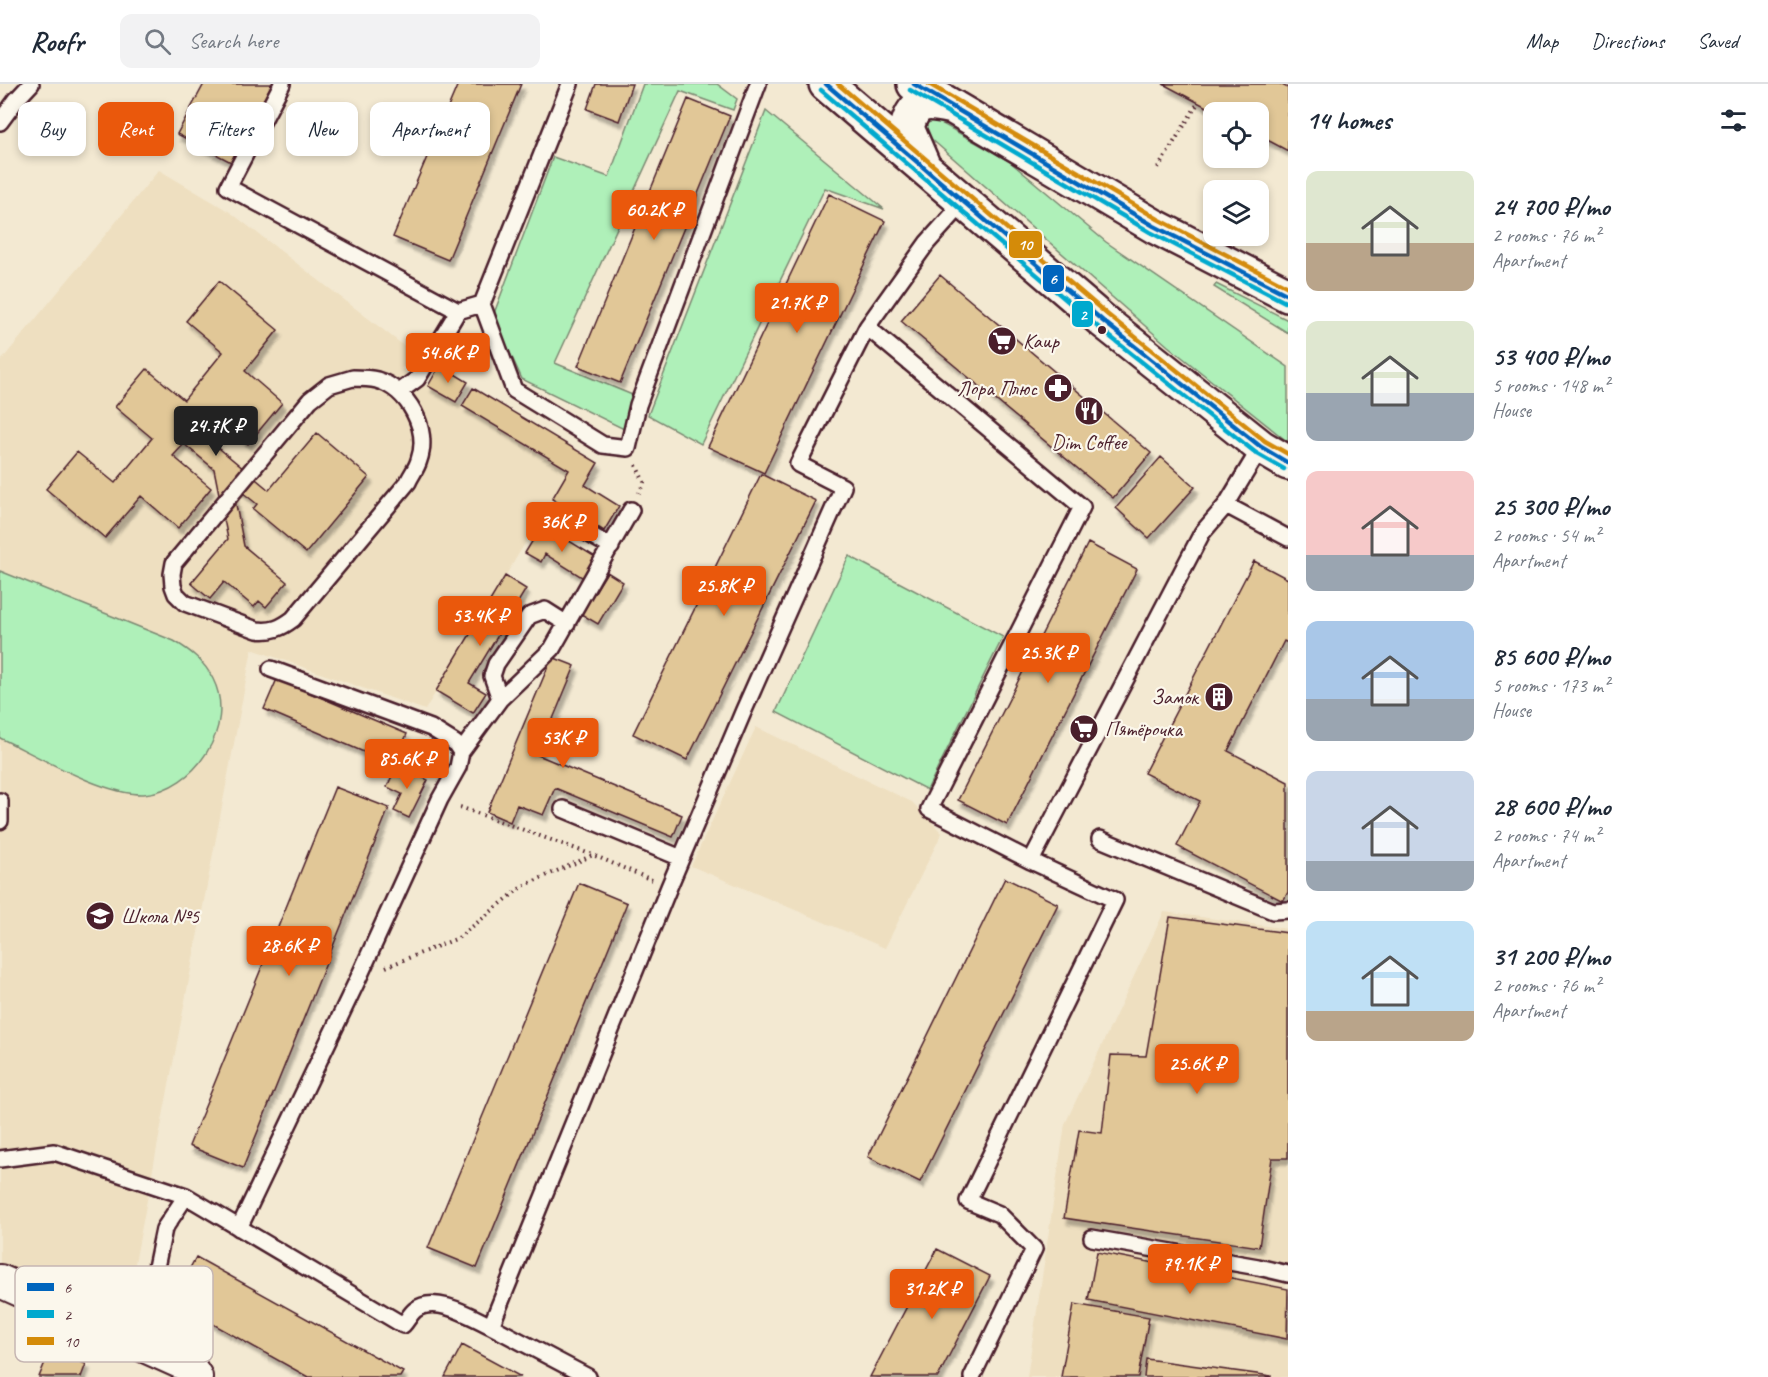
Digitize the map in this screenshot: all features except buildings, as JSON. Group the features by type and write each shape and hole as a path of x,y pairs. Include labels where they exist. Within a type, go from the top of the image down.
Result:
{"main road":[{"path":"826,84 1103,321 1279,456"},
{"path":"914,84 1154,226 1288,295"},
{"path":"923,167 907,128 913,111 921,105 932,102 954,107"}],"street":[{"path":"0,1281 15,1288"},
{"path":"180,1362 189,1366 196,1377"}],"lane":[{"path":"0,122 17,99 32,84"},
{"path":"282,84 228,187 458,311"},
{"path":"570,84 482,304 514,390 603,445 628,448 638,405 758,84"},
{"path":"491,1326 681,858 843,487 798,464 867,327 927,243 964,202"},
{"path":"399,392 417,379 458,311 482,304"},
{"path":"867,327 1082,507 929,809 1031,861 1115,900 968,1201 999,1214 1034,1249 972,1377"},
{"path":"353,378 377,380 399,392 414,411 422,435 420,460 408,482 293,619 269,632 257,630 185,603 176,594 172,574 174,564 310,400 329,385 353,378"},
{"path":"1031,861 1202,533 1226,505 1279,456"},
{"path":"1226,505 1288,538"},
{"path":"239,1228 440,799 458,766 461,752 500,699 552,649 631,510"},
{"path":"555,514 611,547"},
{"path":"500,699 492,675 496,664 529,616 545,610 567,624"},
{"path":"271,669 431,728 455,743 461,752"},
{"path":"0,801 0,821"},
{"path":"563,809 681,858"},
{"path":"1100,839 1273,911 1288,910"},
{"path":"0,1159 54,1152 186,1196 403,1325 416,1309 435,1305 454,1308 588,1377"},
{"path":"156,1266 164,1229 186,1196"},
{"path":"1092,1238 1288,1274"}],"path":[{"path":"1158,168 1198,103"},
{"path":"628,448 644,482 631,510"},
{"path":"440,799 593,855 669,887"},
{"path":"357,979 458,938 523,886 593,855"}],"shaded area":[{"path":"159,170 230,212 412,352 401,369 569,470 425,710 252,649 134,1266 15,1266 15,1271 0,1264 0,362"},
{"path":"756,727 912,802 942,833 885,948 691,866"},
{"path":"1164,912 1288,929 1288,1278 1285,1287 1288,1288 1288,1377 1027,1377 1065,1124"}],"green space":[{"path":"643,84 717,84 737,99 733,110 680,91 555,363 642,399 630,432 522,379 493,316 553,157 609,177"},
{"path":"766,111 884,209 825,188 701,444 648,415"},
{"path":"934,119 1009,161 1106,242 1288,367 1288,442 1168,346 921,130 921,121"},
{"path":"1216,284 1288,320 1288,333 1214,287"},
{"path":"849,556 1003,637 927,790 776,712"},
{"path":"0,571 174,641 201,662 213,679 219,697 220,716 207,753 195,768 180,781 163,790 144,794 128,793 91,782 0,738"}],"transit line":[{"name":"6","path":"826,84 1103,321 1261,447 1288,463"},
{"name":"10","path":"838,84 1108,315 1265,441 1288,454"},
{"name":"6","path":"914,84 1154,226 1288,295"},
{"name":"10","path":"929,84 1158,219 1288,287"},
{"name":"2","path":"821,90 1098,327 1256,453 1284,469"},
{"name":"2","path":"910,90 1150,232 1285,302"}],"place":[{"name":"Каир","path":"1002,341"},
{"name":"Лора Плюс","path":"1058,388"},
{"name":"Dim Coffee","path":"1089,411"},
{"name":"Замок","path":"1219,697"},
{"name":"Пятёрочка","path":"1084,729"},
{"name":"Школа №5","path":"100,916"}]}
